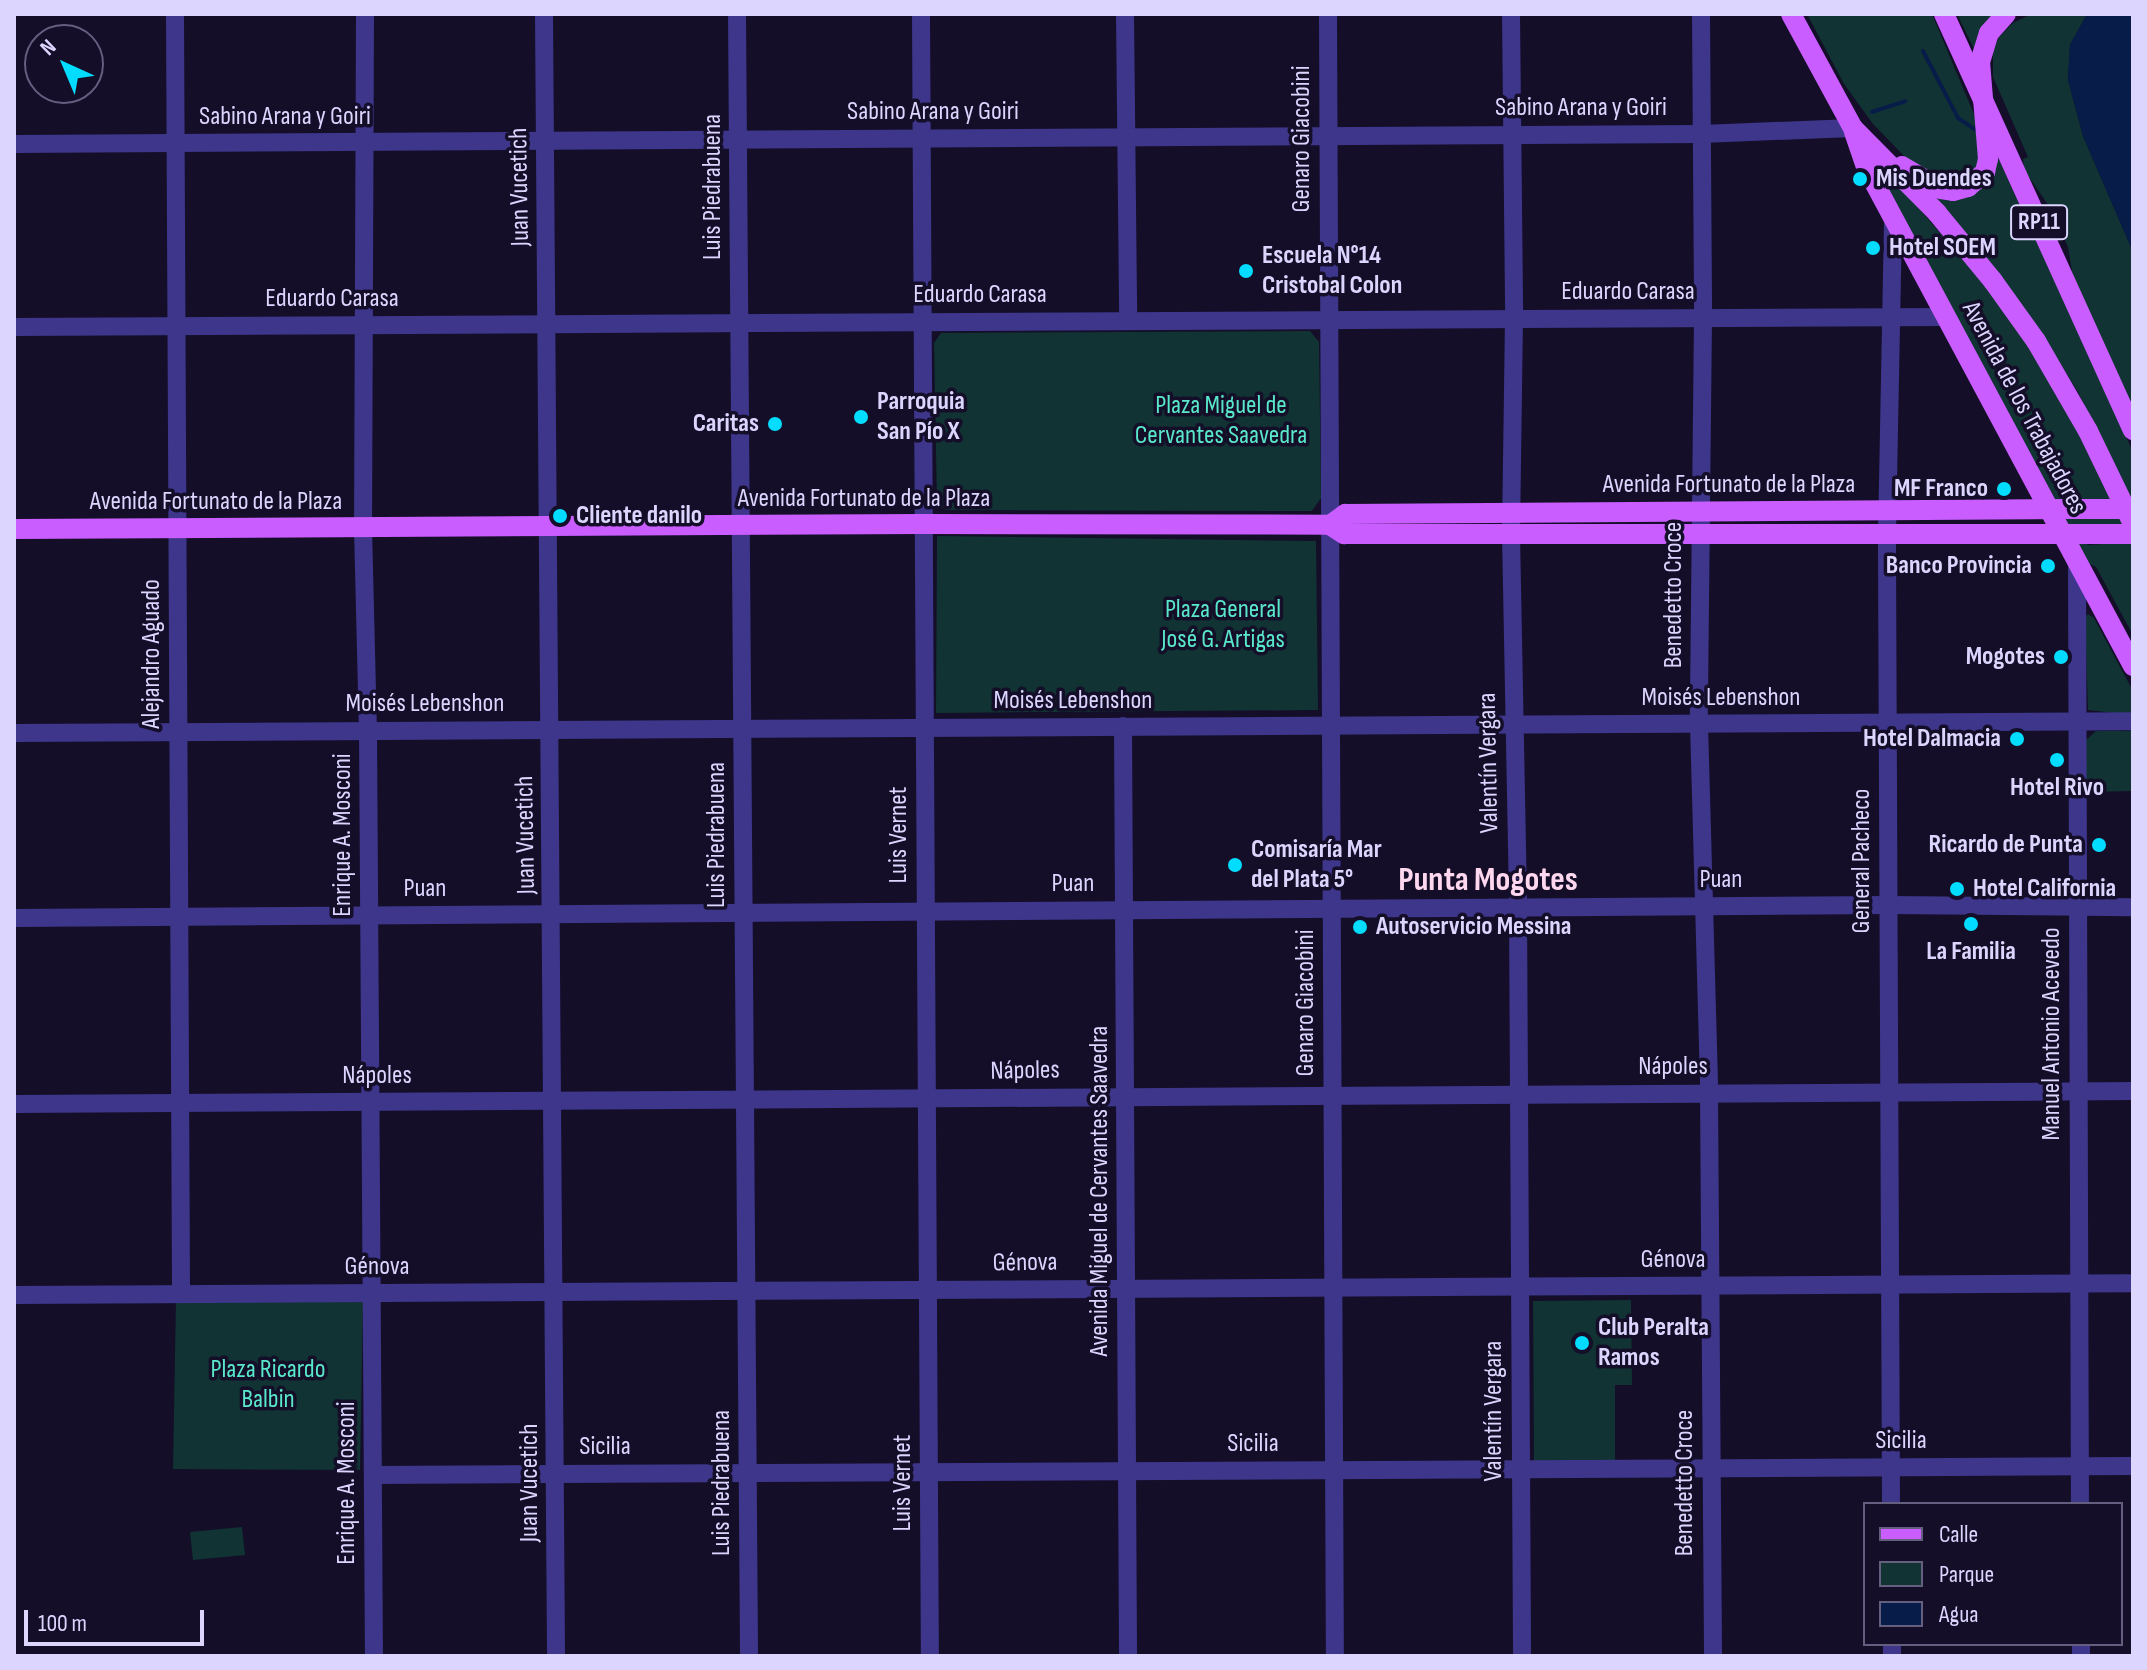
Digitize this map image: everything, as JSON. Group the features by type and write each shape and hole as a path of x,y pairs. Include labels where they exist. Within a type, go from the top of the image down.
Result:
{"main road":[{"name":"Avenida de los Trabajadores","path":"1791,14 1853,128 1867,169 1947,317 2058,509 2061,534 2133,666"},
{"name":"RP11","path":"1944,14 2133,430"},
{"path":"1885,157 1941,189 1968,187 1987,166 1982,52 1989,33 2006,14"},
{"name":"Avenida de los Trabajadores","path":"1853,128 1885,157 1985,271 2036,341 2088,431 2133,524"},
{"name":"Avenida Fortunato de la Plaza","path":"14,529 1330,525 1344,534 1700,511 2133,509"},
{"name":"Avenida Fortunato de la Plaza","path":"1511,523 1700,534 2133,534"}],"street":[{"name":"Alejandro Aguado","path":"175,14 181,1294"},
{"name":"Enrique A. Mosconi","path":"365,14 363,528 370,915 374,1656"},
{"name":"Juan Vucetich","path":"544,14 553,914 556,1656"},
{"name":"Luis Piedrabuena","path":"737,14 749,1656"},
{"name":"Luis Vernet","path":"921,14 930,1656"},
{"path":"1125,14 1128,320"},
{"name":"Genaro Giacobini","path":"1328,14 1335,1656"},
{"name":"Valentín Vergara","path":"1511,14 1514,318 1511,523 1518,907 1522,1656"},
{"name":"Benedetto Croce","path":"1701,14 1703,317 1699,724 1709,1093 1713,1656"},
{"name":"Sabino Arana y Goiri","path":"14,144 1702,134 1853,128"},
{"name":"General Pacheco","path":"1891,1502 1887,510 1893,217"},
{"name":"Eduardo Carasa","path":"14,327 1947,317"},
{"name":"Manuel Antonio Acevedo","path":"2077,564 2080,1502"},
{"name":"Moisés Lebenshon","path":"14,733 2133,721"},
{"name":"Avenida Miguel de Cervantes Saavedra","path":"1123,726 1128,1656"},
{"name":"Puan","path":"14,918 1888,905 2133,907"},
{"name":"Nápoles","path":"14,1104 2133,1091"},
{"name":"Génova","path":"14,1295 2133,1283"},
{"name":"Sicilia","path":"373,1475 2133,1466"}],"green space":[{"path":"1807,14 1932,14 1979,126 1984,162 1956,186 1907,159 1873,124 1844,84"},
{"path":"1957,14 1997,14 1974,49"},
{"path":"2031,14 2087,14 2070,45 2068,80 2083,136 2133,252 2133,408 2073,277 2068,247 2051,209 2024,170 2023,159 2028,157 1993,77 1993,52 1999,37 2013,23"},
{"path":"1864,146 1983,282 2026,342 2081,437 2133,547 2133,635 2096,567 2088,563 2079,544 2086,541 2088,545 2104,544 2094,525 2070,528 2063,517 2091,519 2055,499"},
{"path":"1994,149 2133,452 2133,502 2078,392 2037,326 1928,189 1953,196"},
{"name":"Plaza Miguel de Cervantes Saavedra","path":"1310,331 1319,342 1321,498 1312,511 946,510 937,504 934,343 941,333"},
{"name":"Plaza General José G. Artigas","path":"937,536 1316,541 1318,710 936,713"},
{"path":"2088,614 2094,618 2133,691 2133,715 2088,710 2085,617"},
{"path":"2096,731 2133,731 2133,791 2085,792 2086,740"},
{"name":"Plaza Ricardo Balbin","path":"176,1299 363,1302 360,1470 173,1469"},
{"name":"Club Peralta Ramos","path":"1631,1300 1632,1385 1615,1385 1615,1461 1534,1462 1533,1301"},
{"path":"242,1527 245,1555 193,1560 190,1532"}],"water":[{"path":"2087,14 2133,14 2133,252 2083,136 2068,80 2070,45"}],"waterway":[{"path":"1923,51 1958,118 1977,131"},
{"path":"1872,112 1905,101"}],"place":[{"name":"Mis Duendes","path":"1860,179"},
{"name":"Hotel SOEM","path":"1873,248"},
{"name":"Escuela N°14 Cristobal Colon","path":"1246,271"},
{"name":"Parroquia San Pío X","path":"861,417"},
{"name":"Caritas","path":"775,424"},
{"name":"MF Franco","path":"2004,489"},
{"name":"Cliente danilo","path":"560,516"},
{"name":"Banco Provincia","path":"2048,566"},
{"name":"Mogotes","path":"2061,657"},
{"name":"Hotel Dalmacia","path":"2017,739"},
{"name":"Hotel Rivo","path":"2057,760"},
{"name":"Ricardo de Punta","path":"2099,845"},
{"name":"Comisaría Mar del Plata 5°","path":"1235,865"},
{"name":"Hotel California","path":"1957,889"},
{"name":"La Familia","path":"1971,924"},
{"name":"Autoservicio Messina","path":"1360,927"},
{"name":"Club Peralta Ramos","path":"1582,1343"}],"district":[{"name":"Punta Mogotes","path":"1488,880"}]}
